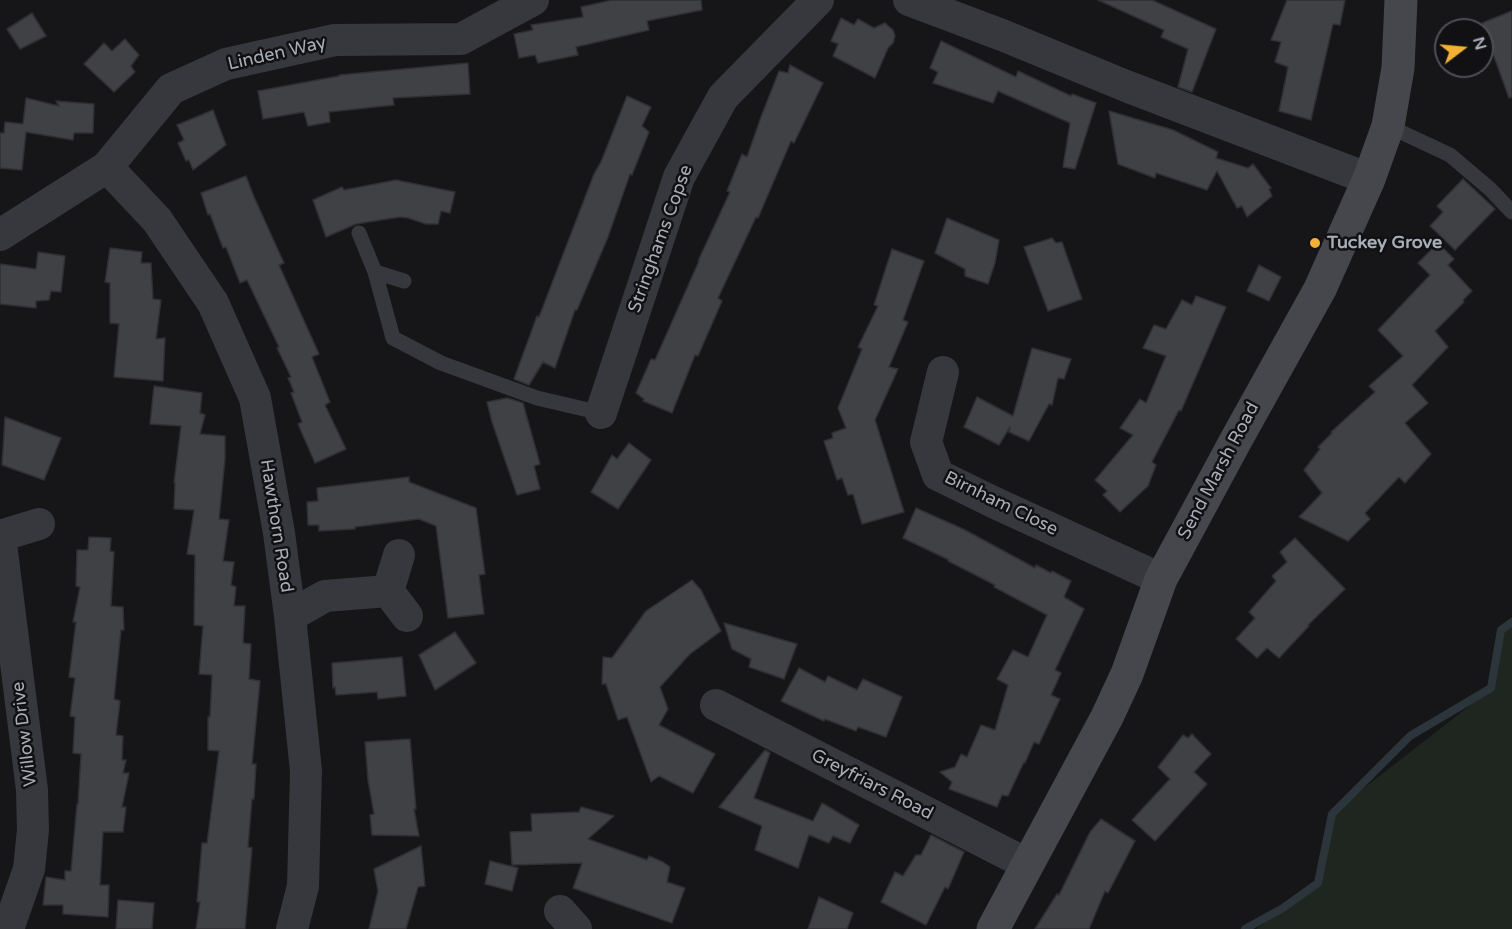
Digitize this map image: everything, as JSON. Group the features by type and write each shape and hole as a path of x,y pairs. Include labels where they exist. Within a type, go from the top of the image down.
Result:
{"main road":[{"name":"Send Marsh Road","path":"993,929 1107,717 1127,674 1161,579 1320,289 1369,179 1388,126 1398,68 1401,0"}],"street":[{"name":"Linden Way","path":"0,236 107,167 171,89 226,64 335,40 461,39 533,0"},
{"name":"Stringhams Copse","path":"601,413 679,177 723,97 818,0"},
{"path":"909,0 1369,179"},
{"name":"Hawthorn Road","path":"107,167 157,220 213,303 255,398 279,533 306,771 303,886 292,929"},
{"name":"Birnham Close","path":"943,372 926,442 938,475 1161,579"},
{"name":"Willow Drive","path":"8,929 29,870 33,830 32,790 0,536 39,524"},
{"path":"388,591 399,555"},
{"path":"290,616 326,596 388,591"},
{"path":"388,591 407,616"},
{"name":"Greyfriars Road","path":"716,705 1027,864"}],"lane":[{"path":"1388,126 1450,155 1490,189 1512,212"},
{"path":"359,233 375,272 393,339 441,363 537,398 601,413"},
{"path":"375,272 404,281"}],"shaded area":[{"path":"1512,620 1512,929 1256,929 1318,883 1332,813 1491,689 1502,630"}],"building":[{"path":"612,0 701,0 702,10 647,21 649,30 576,47 578,55 538,63 535,55 519,58 514,34 533,30 531,25 583,17 581,7"},
{"path":"1098,0 1152,0 1216,29 1192,92 1178,87 1188,49 1161,37 1164,30"},
{"path":"1287,0 1345,0 1340,25 1333,24 1311,120 1279,111 1288,67 1275,62 1281,42 1271,40"},
{"path":"1512,11 1512,97 1509,98 1494,56 1494,18"},
{"path":"32,13 46,36 20,49 7,29"},
{"path":"841,18 854,25 858,19 874,28 885,23 893,30 895,36 893,43 888,48 875,78 833,56 838,44 831,41"},
{"path":"125,39 139,55 131,66 135,72 114,92 84,64 104,43 112,51"},
{"path":"941,41 1016,77 1018,71 1071,96 1072,94 1096,103 1075,169 1063,167 1070,123 998,91 993,103 933,83 938,72 930,68"},
{"path":"468,63 470,94 393,98 394,105 329,112 330,122 308,126 304,112 263,119 258,91 339,75"},
{"path":"790,65 823,83 794,143 791,141 758,218 756,217 718,298 722,301 698,356 695,355 672,413 643,401 644,399 636,393 651,359 655,360 730,192 727,191 742,154 747,157 779,71 788,73"},
{"path":"627,96 651,107 642,126 649,132 632,175 630,174 608,237 577,310 575,310 555,368 543,362 529,385 514,379 537,316 539,317 594,174"},
{"path":"26,98 59,106 56,101 94,104 93,133 74,133 73,140 26,132 22,170 0,168 0,133 4,133 5,122 23,124"},
{"path":"213,110 226,145 193,170 178,143 184,140 177,125"},
{"path":"1109,111 1173,130 1218,152 1216,158 1248,168 1253,164 1271,188 1269,189 1272,196 1247,217 1242,206 1237,208 1217,171 1207,190 1156,173 1155,178 1118,164"},
{"path":"246,176 284,263 279,265 319,354 312,357 330,402 325,405 346,449 315,463 298,424 302,422 291,393 294,392 288,378 291,377 277,348 279,347 247,280 240,283 226,247 223,248 210,214 208,215 201,193"},
{"path":"1463,179 1495,209 1455,250 1430,226 1443,212 1437,206"},
{"path":"396,180 455,192 450,213 441,211 438,224 426,224 400,217 356,224 326,237 313,200 342,187 344,190"},
{"path":"947,218 999,240 988,284 965,276 965,269 935,253"},
{"path":"1052,238 1056,243 1062,242 1082,299 1048,311 1024,247"},
{"path":"1438,243 1454,259 1448,265 1472,291 1435,331 1448,347 1412,385 1428,403 1405,423 1431,454 1405,483 1399,477 1365,513 1370,519 1348,541 1299,517 1322,493 1304,470 1320,449 1318,447 1331,432 1375,392 1369,386 1403,356 1378,330 1430,275 1418,263"},
{"path":"110,248 142,252 141,263 151,263 153,299 161,300 156,339 165,338 163,381 114,377 119,324 110,323 110,283 105,282"},
{"path":"892,249 924,261 903,320 908,322 889,367 898,369 875,420 904,512 862,524 853,494 848,495 842,478 837,480 824,441 833,438 832,433 846,428 838,408 862,349 858,347 878,306 874,305"},
{"path":"38,252 65,256 61,292 51,291 49,300 36,301 36,308 0,304 0,264 36,269"},
{"path":"1259,265 1281,277 1269,301 1247,291"},
{"path":"1196,296 1226,307 1181,411 1179,410 1152,462 1156,465 1148,486 1120,512 1103,495 1107,491 1095,480 1133,435 1120,428 1140,399 1146,403 1166,356 1143,348 1154,325 1166,329 1182,300 1192,305"},
{"path":"1032,348 1071,359 1064,379 1058,378 1052,405 1049,404 1029,441 1009,432 1010,427 999,445 964,427 977,397 1013,416"},
{"path":"154,386 202,393 200,413 205,415 200,434 225,436 219,519 229,520 223,561 234,562 231,585 236,587 234,606 245,606 243,643 251,644 249,679 260,681 252,764 256,764 248,847 252,848 245,929 196,929 200,902 197,902 202,843 207,843 219,751 208,750 212,675 199,674 203,626 194,625 195,555 187,554 194,510 174,509 174,483 181,426 150,424"},
{"path":"507,398 523,403 540,464 534,466 540,489 517,495 487,402"},
{"path":"5,417 61,438 44,480 2,465"},
{"path":"629,443 651,460 618,509 591,492 612,455 617,459"},
{"path":"409,477 409,482 476,508 485,574 479,575 484,614 448,618 436,526 419,519 355,527 355,529 319,531 319,525 308,525 307,502 318,501 317,488"},
{"path":"916,508 965,530 1035,568 1036,565 1071,581 1064,597 1084,609 1055,670 1061,673 1051,695 1060,699 1039,744 1034,742 1008,796 1002,795 997,807 949,789 952,782 940,772 955,767 961,754 967,757 981,725 995,730 1008,685 997,679 1013,650 1028,657 1047,615 949,560 903,538"},
{"path":"89,537 111,538 110,551 114,552 111,606 123,607 124,630 121,630 114,699 120,701 116,735 123,736 122,760 126,760 123,773 129,773 122,807 126,807 123,832 103,832 100,885 109,885 108,917 63,914 63,905 43,905 46,877 65,880 65,871 71,871 81,754 73,753 75,717 70,716 75,678 69,677 76,622 73,622 80,587 76,586 77,550 88,550"},
{"path":"1295,538 1345,589 1308,625 1279,658 1267,648 1257,658 1236,639 1255,618 1249,612 1276,581 1272,576 1287,562 1280,552"},
{"path":"692,580 701,590 721,631 690,654 660,687 668,709 659,725 715,754 693,793 659,776 651,782 627,717 618,720 606,684 602,684 603,657 612,658 646,611"},
{"path":"724,623 797,644 784,679 749,667 751,659 732,649"},
{"path":"455,632 476,663 435,690 419,655"},
{"path":"402,657 406,696 378,699 377,692 336,695 335,687 333,688 332,663"},
{"path":"799,668 825,682 828,676 857,690 863,679 902,697 886,737 858,727 856,731 825,719 824,721 781,701"},
{"path":"1192,734 1211,754 1194,772 1207,784 1155,841 1132,820 1170,779 1158,767 1183,735 1188,738"},
{"path":"410,739 416,809 414,809 419,836 372,835 370,815 374,814 365,742"},
{"path":"765,750 770,753 754,798 813,821 822,803 859,825 850,843 833,836 829,843 809,835 798,868 755,850 762,826 719,807"},
{"path":"581,807 614,816 588,839 647,860 649,856 670,867 667,882 685,888 672,923 573,888 582,863 512,865 510,832 532,831 531,814 579,812"},
{"path":"1101,819 1135,841 1108,893 1105,891 1089,929 1035,929 1057,894 1059,895 1090,832"},
{"path":"931,835 964,852 948,889 945,887 926,925 881,902 895,872 903,876 916,855 921,855"},
{"path":"421,846 425,886 418,887 406,929 369,929 378,891 374,869"},
{"path":"490,861 518,868 512,891 485,884"},
{"path":"819,897 853,913 847,929 808,929"},
{"path":"118,900 154,903 152,929 116,929"}],"waterway":[{"path":"1245,929 1283,908 1318,883 1332,814 1410,736 1491,688 1501,630 1512,622"}],"place":[{"name":"Tuckey Grove","path":"1315,243"}]}
